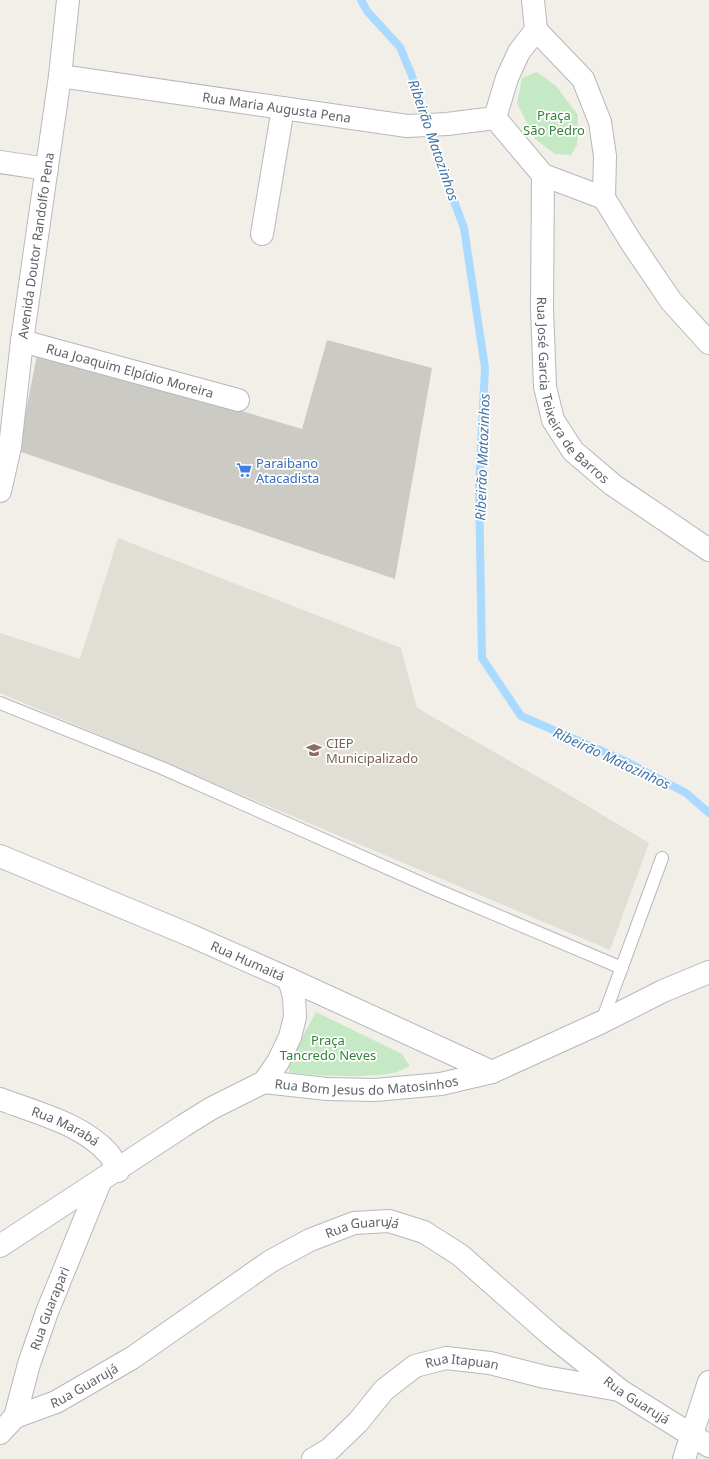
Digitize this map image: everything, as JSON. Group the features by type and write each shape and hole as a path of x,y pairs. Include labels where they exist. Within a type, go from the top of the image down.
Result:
{"street":[{"name":"Avenida Doutor Randolfo Pena","path":"0,491 10,447 22,341 60,76 68,0"},
{"path":"533,0 536,30 583,79 600,122 605,156 604,198 630,242 671,301 709,343"},
{"path":"536,30 519,52 507,78 494,118 543,175 604,198"},
{"name":"Rua Maria Augusta Pena","path":"60,76 407,126 447,124 494,118"},
{"path":"262,234 283,108"},
{"path":"0,162 47,169"},
{"name":"Rua José Garcia Teixeira de Barros","path":"543,175 542,308 545,387 553,420 574,451 613,485 709,550"},
{"name":"Rua Joaquim Elpídio Moreira","path":"22,341 238,400"},
{"name":"Rua Humaitá","path":"0,856 192,936 492,1072"},
{"name":"Rua Bom Jesus do Matosinhos","path":"0,1246 212,1108 264,1082 327,1089 375,1090 441,1084 492,1072 602,1022 663,991 709,972"},
{"path":"264,1082 278,1062 290,1037 295,1017 294,997 289,979"},
{"name":"Rua Marabá","path":"0,1099 69,1126 95,1140 110,1155 109,1176"},
{"name":"Rua Guarapari","path":"0,1433 15,1417 29,1364 47,1312 109,1176"},
{"name":"Rua Guarujá","path":"15,1417 56,1402 132,1358 271,1261 310,1240 354,1223 389,1221 424,1232 460,1255 552,1336 621,1391 709,1446"},
{"name":"Rua Itapuan","path":"313,1459 330,1449 358,1422 384,1390 415,1366 446,1358 490,1363 545,1377 621,1391"},
{"path":"684,1459 691,1434 707,1394"}],"lane":[{"path":"0,703 162,768 437,890 622,968"},
{"path":"602,1022 662,858"}],"shaded area":[{"name":"CIEP Municipalizado","path":"118,538 401,648 417,708 566,793 649,843 610,950 0,693 0,633 80,659"}],"green space":[{"name":"Praça São Pedro","path":"537,72 556,86 578,115 577,145 571,155 555,154 535,139 517,103 522,78"},
{"name":"Praça Tancredo Neves","path":"316,1012 402,1054 410,1066 400,1071 372,1076 326,1075 290,1072 287,1065"}],"building":[{"name":"Paraibano Atacadista","path":"327,340 432,368 395,579 18,451 38,350 302,429"}],"waterway":[{"name":"Ribeirão Matozinhos","path":"361,0 367,11 400,47 412,76 435,150 464,228 485,368 479,485 482,658 521,716 625,761 686,793 709,813"}],"place":[{"name":"Paraibano Atacadista","path":"244,470"},
{"name":"CIEP Municipalizado","path":"314,750"}]}
